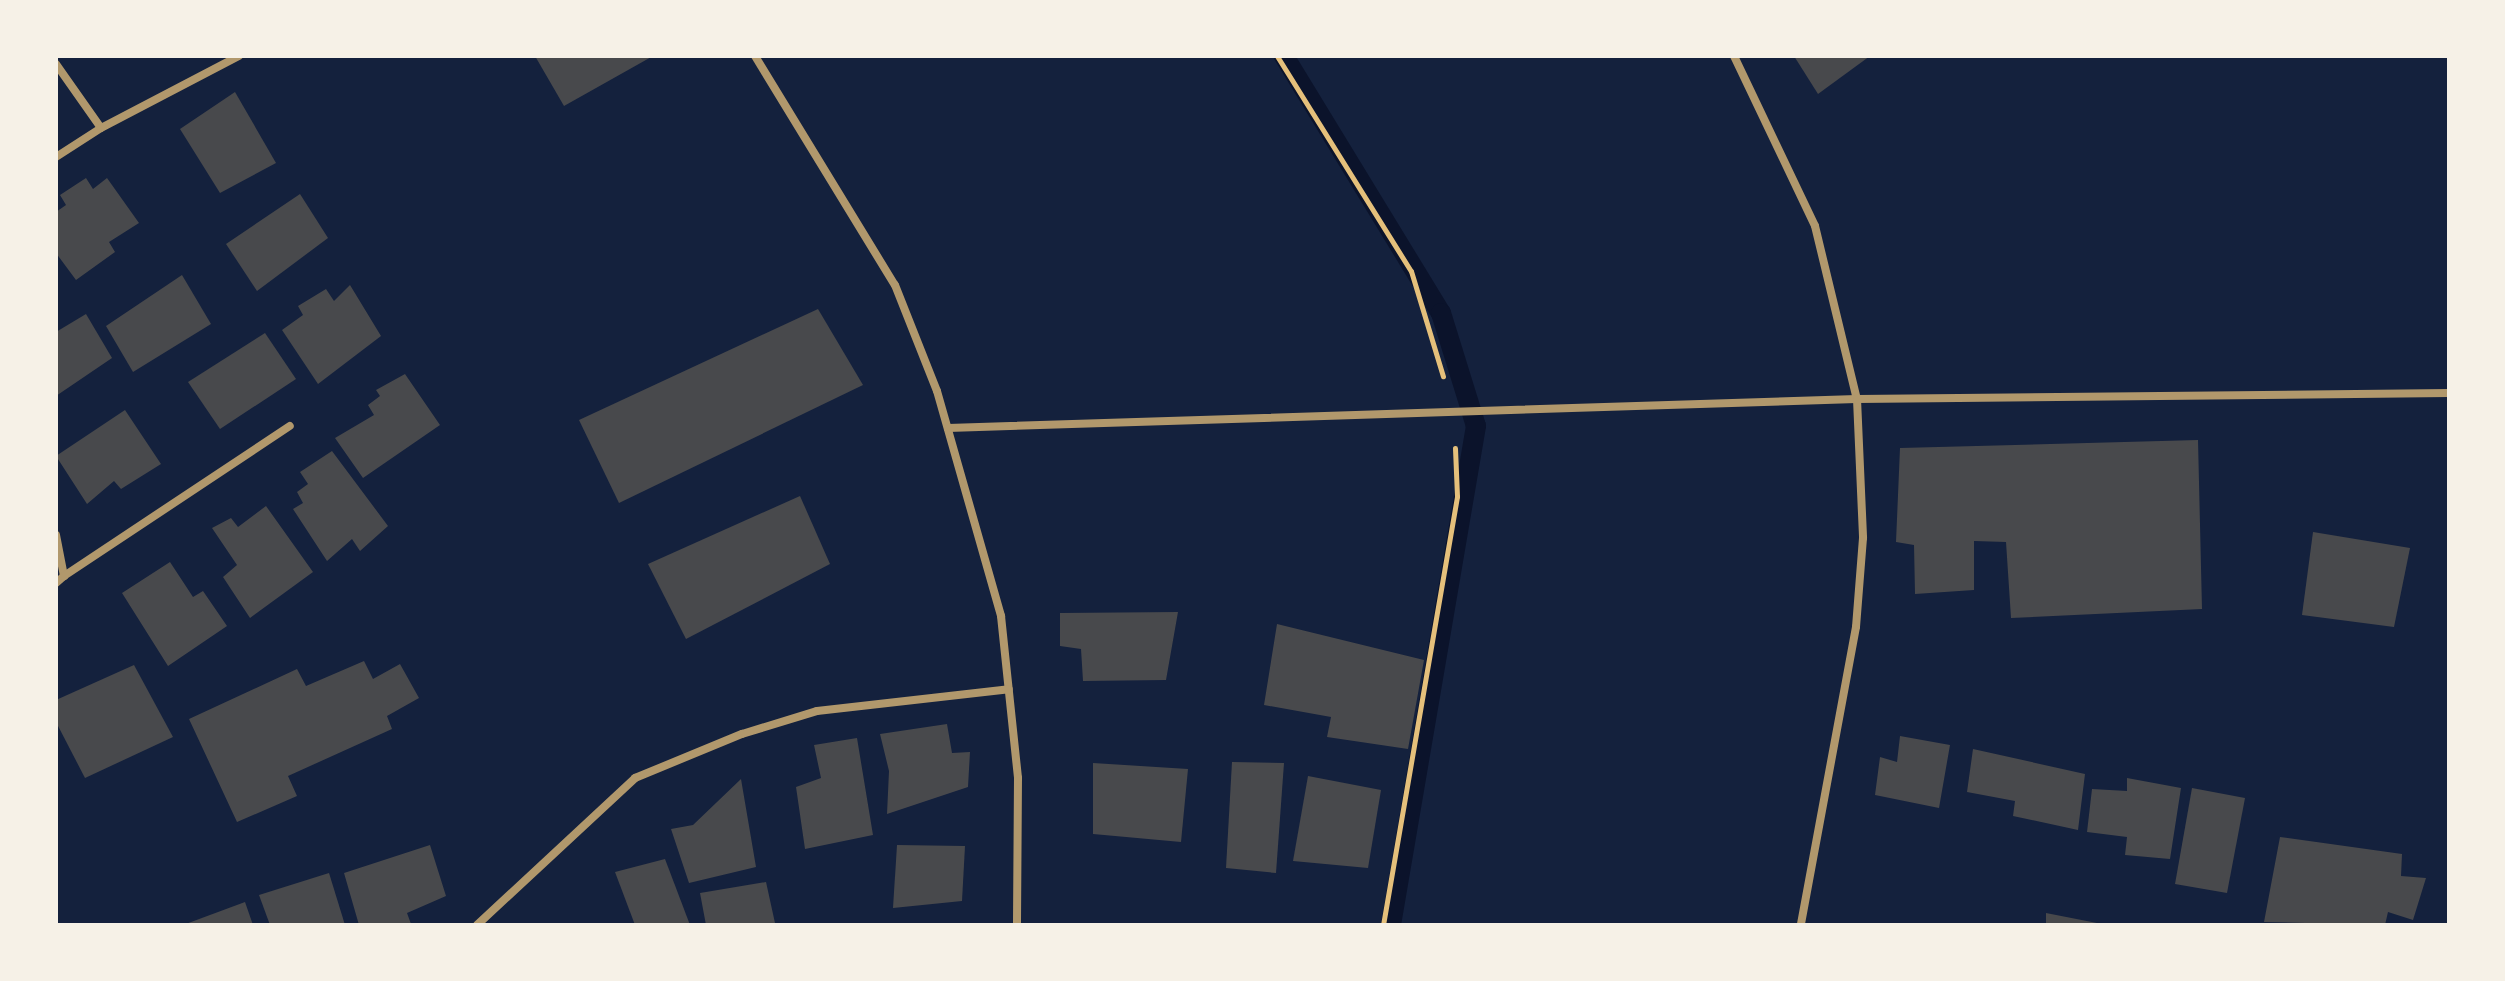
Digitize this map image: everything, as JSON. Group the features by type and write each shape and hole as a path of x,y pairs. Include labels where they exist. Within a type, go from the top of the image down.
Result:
{"street":[{"path":"56,157 101,128 239,56"},
{"path":"755,56 895,285 948,428 1001,616 1018,778 1017,925"},
{"path":"1734,56 1815,226 1857,399 1863,538 1856,627 1801,925"},
{"path":"56,64 101,128"},
{"path":"948,428 1857,399 2449,393"},
{"path":"56,583 290,426"},
{"path":"56,535 64,576"},
{"path":"477,925 635,778 742,734 817,711 1009,689"}],"path":[{"path":"1277,56 1411,271 1454,413 1457,496 1383,925"}],"building":[{"path":"535,56 653,56 564,106"},
{"path":"1794,56 1870,56 1818,94"},
{"path":"235,92 276,163 220,193 180,129"},
{"path":"86,178 93,189 107,178 139,223 109,242 115,252 76,280 56,253 56,212 66,205 60,195"},
{"path":"300,194 328,238 257,291 226,244"},
{"path":"182,275 211,324 133,372 106,326"},
{"path":"350,285 381,336 318,384 282,330 303,315 298,306 326,289 334,301"},
{"path":"818,309 863,385 619,503 579,420"},
{"path":"86,314 112,358 56,396 56,332"},
{"path":"265,333 296,379 220,429 188,382"},
{"path":"405,374 440,425 363,478 335,438 374,415 368,405 380,396 376,390"},
{"path":"125,410 161,464 121,489 114,481 87,504 56,456"},
{"path":"2198,440 2202,609 2011,618 2006,542 1974,541 1974,590 1915,594 1914,545 1896,542 1900,448"},
{"path":"332,451 388,526 360,551 352,539 327,561 293,509 303,503 297,492 308,484 300,472"},
{"path":"800,496 830,564 686,639 648,564"},
{"path":"266,506 313,572 250,618 223,577 237,565 212,528 231,518 238,527"},
{"path":"2313,532 2410,548 2394,627 2302,615"},
{"path":"170,562 193,597 203,591 227,626 168,666 122,593"},
{"path":"1178,612 1166,680 1083,681 1081,649 1060,646 1060,613"},
{"path":"1277,624 1424,660 1408,749 1327,737 1331,717 1264,705"},
{"path":"364,661 373,679 400,664 419,698 387,716 392,729 288,776 297,796 237,822 189,719 297,669 306,686"},
{"path":"134,665 173,737 85,778 56,722 56,700"},
{"path":"947,724 952,753 970,752 968,787 887,814 889,771 880,734"},
{"path":"1900,736 1950,745 1939,808 1875,795 1880,757 1897,762"},
{"path":"857,738 873,835 805,849 796,787 821,778 814,745"},
{"path":"1973,749 2085,774 2078,830 2013,816 2015,801 1967,792"},
{"path":"1232,762 1284,763 1276,873 1226,868"},
{"path":"1093,763 1188,769 1181,842 1093,834"},
{"path":"1308,776 1381,790 1368,868 1293,861"},
{"path":"2127,778 2181,788 2170,859 2125,855 2127,837 2087,832 2092,789 2127,791"},
{"path":"741,779 756,867 689,883 671,829 693,825"},
{"path":"2192,788 2245,798 2227,893 2175,884"},
{"path":"2280,837 2402,854 2401,876 2426,878 2413,920 2388,912 2385,925 2264,922"},
{"path":"430,845 446,896 407,913 411,924 359,925 344,873"},
{"path":"897,845 965,846 962,901 893,908"},
{"path":"665,859 690,925 635,925 615,872"},
{"path":"329,873 345,925 270,925 259,895"},
{"path":"766,882 775,923 706,925 700,893"},
{"path":"245,902 253,925 183,925"},
{"path":"2046,913 2102,924 2046,925"}],"waterway":[{"path":"1284,56 1441,313 1476,426 1391,925"}]}
